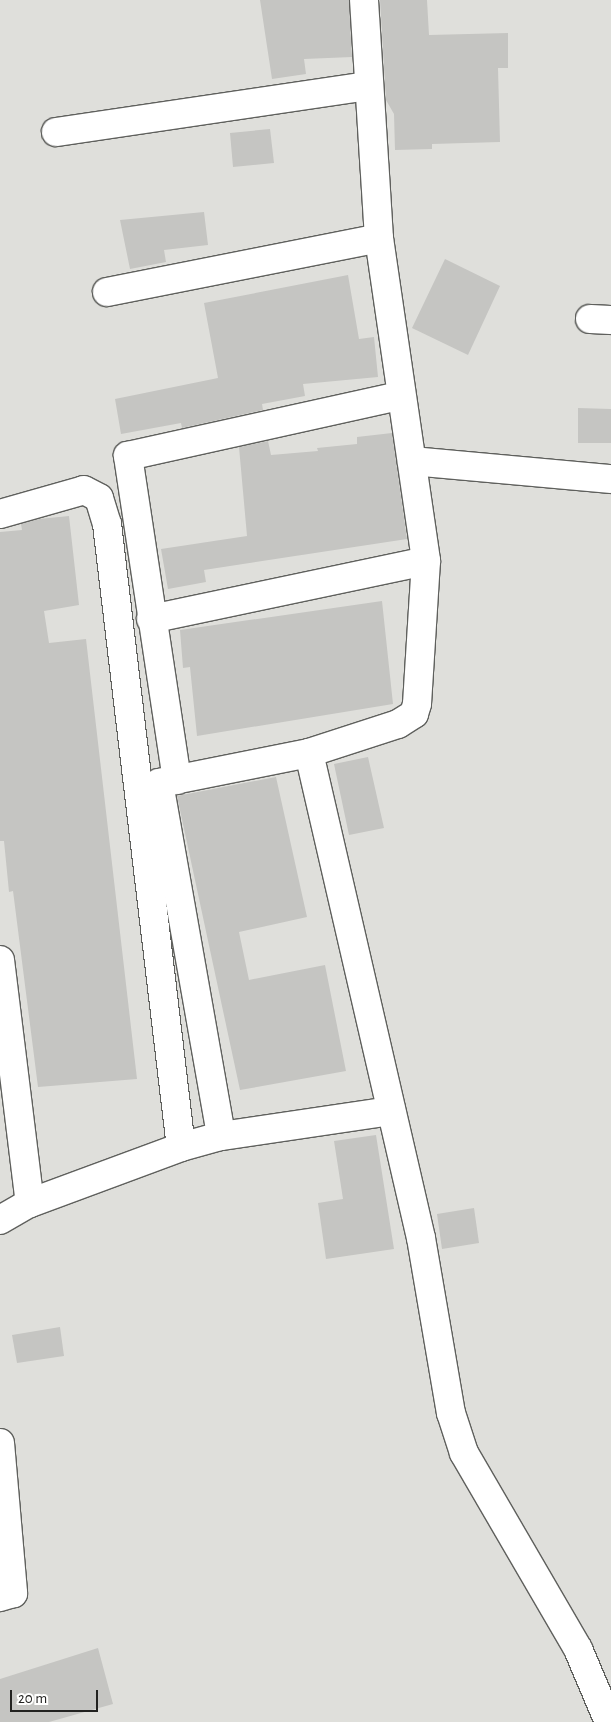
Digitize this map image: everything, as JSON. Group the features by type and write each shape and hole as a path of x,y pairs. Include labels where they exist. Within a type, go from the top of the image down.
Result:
{"street":[{"path":"158,783 309,753 398,724 414,714 426,561 412,461 399,396 379,238 364,0"},
{"path":"56,132 368,86"},
{"path":"107,292 379,238"},
{"path":"181,1147 158,783 151,618 128,456 399,396"},
{"path":"412,461 611,479"},
{"path":"0,514 84,490 98,498 107,524 158,783 220,1136"},
{"path":"151,618 426,561"},
{"path":"309,753 421,1238 451,1413 464,1453 578,1649 609,1722"},
{"path":"0,960 30,1202"},
{"path":"0,1220 30,1202 181,1147 220,1136 391,1111"},
{"path":"0,1443 13,1593 0,1597"}],"building":[{"path":"260,0 349,0 352,57 304,59 306,74 272,79"},
{"path":"380,0 427,0 429,35 508,33 508,68 498,68 500,142 432,144 432,149 395,150 394,114 386,100"},
{"path":"270,129 274,163 233,167 230,133"},
{"path":"204,212 208,245 164,250 166,262 130,269 120,220"},
{"path":"445,259 500,286 468,355 412,328"},
{"path":"348,275 359,339 374,337 378,377 303,384 305,396 262,404 263,410 182,428 181,423 121,434 115,399 218,378 204,303"},
{"path":"578,408 611,409 611,443 578,443"},
{"path":"392,433 407,539 204,570 206,582 168,589 161,549 247,536 239,447 268,441 271,455 318,451 317,448 357,444 357,437"},
{"path":"69,516 79,605 44,611 49,643 86,639 137,1079 38,1087 13,891 9,892 4,841 0,841 0,532 22,530 21,524 39,519"},
{"path":"382,601 393,704 197,736 190,667 183,668 180,630"},
{"path":"368,757 384,828 349,835 334,764"},
{"path":"276,777 307,917 239,932 249,980 325,965 346,1071 240,1090 177,796"},
{"path":"376,1135 394,1249 326,1259 318,1203 343,1199 334,1141"},
{"path":"474,1208 479,1243 442,1249 437,1214"},
{"path":"60,1327 64,1356 17,1363 12,1335"},
{"path":"98,1648 113,1704 49,1722 0,1722 0,1679"}]}
